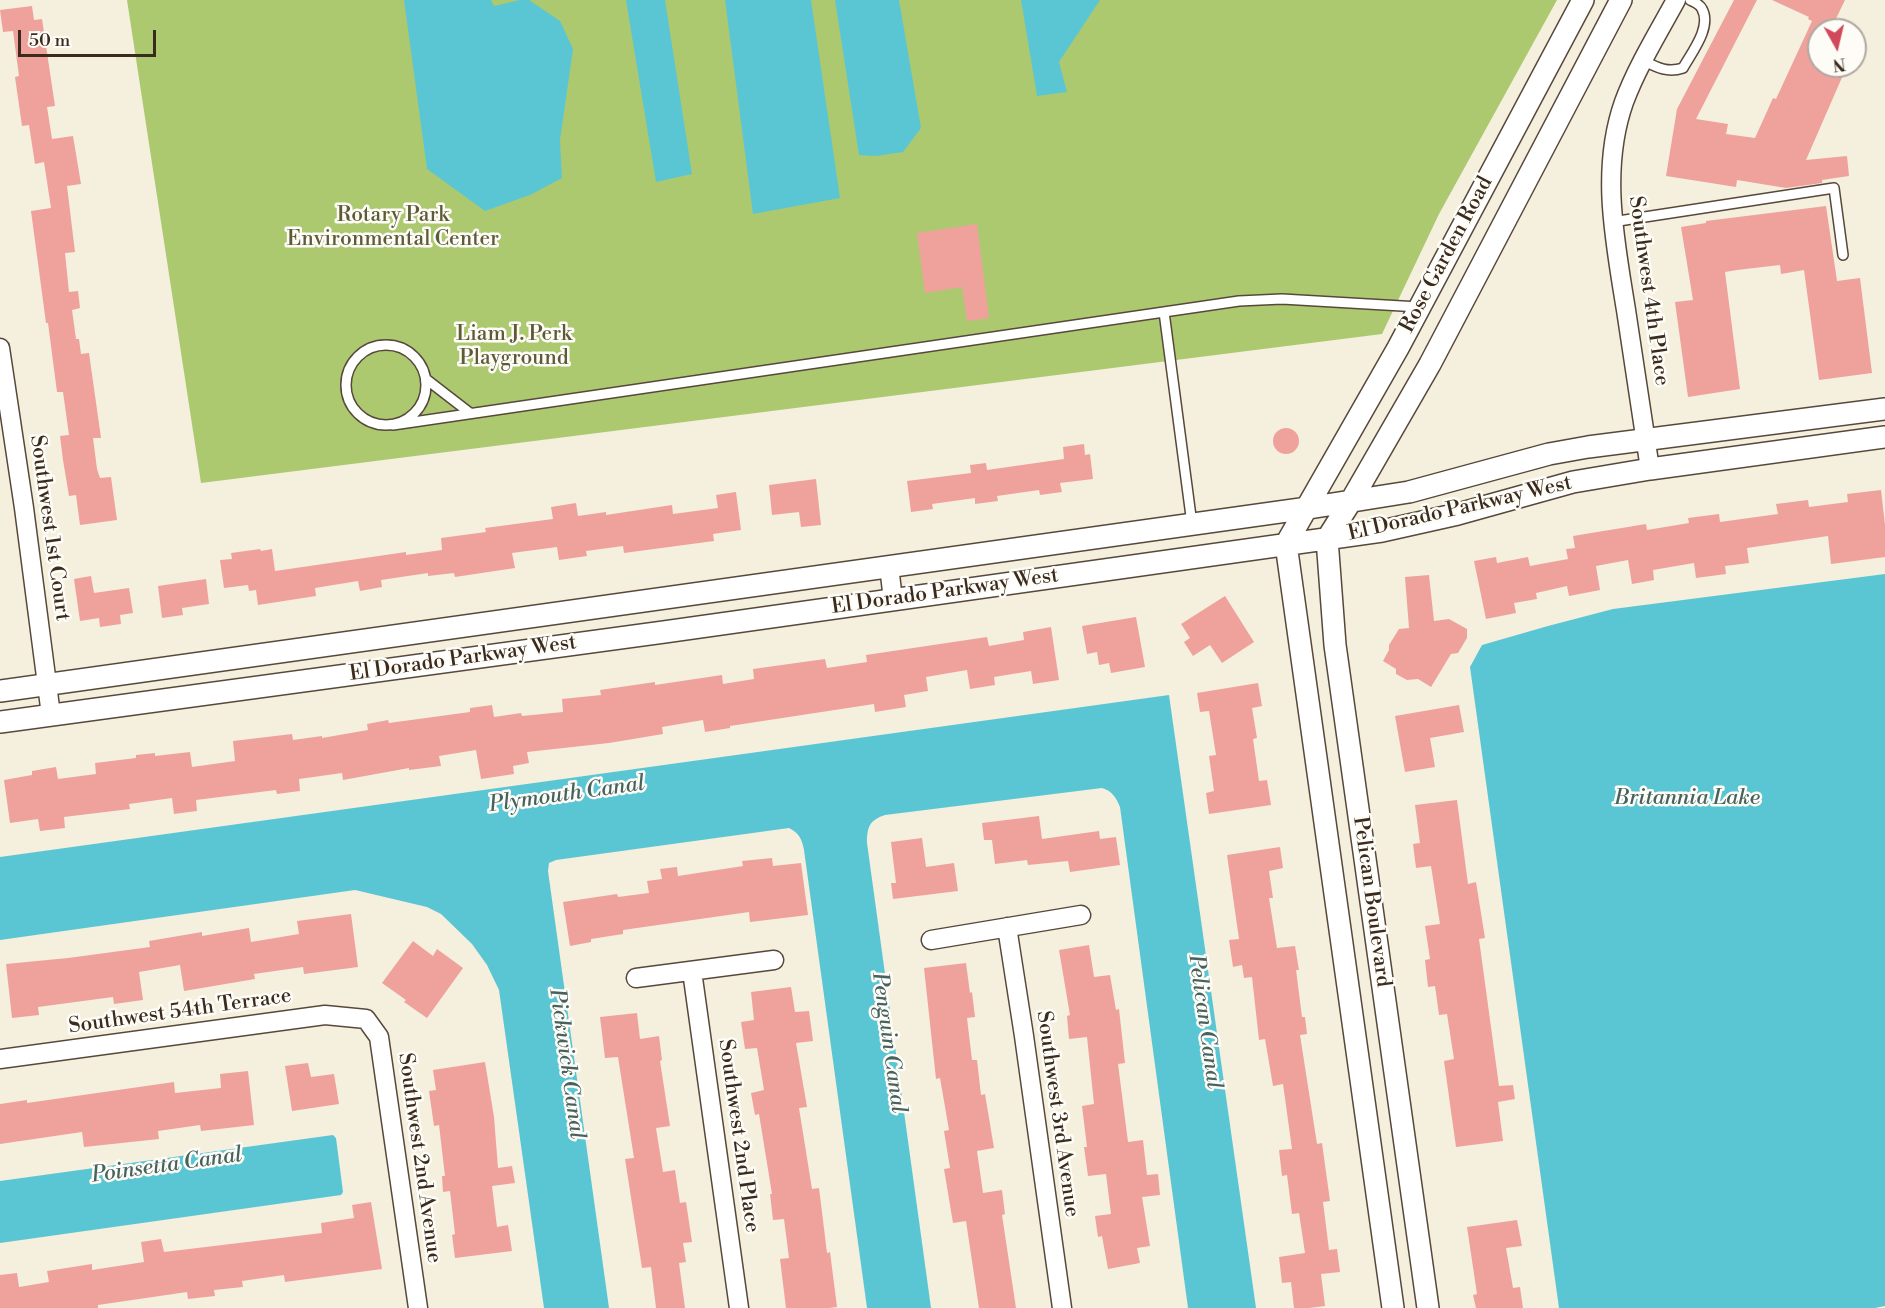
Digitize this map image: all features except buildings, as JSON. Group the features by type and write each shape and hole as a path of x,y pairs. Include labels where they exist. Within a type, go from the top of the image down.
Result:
{"street":[{"name":"Rose Garden Road","path":"1308,508 1420,307 1582,0"},
{"name":"Rose Garden Road","path":"1351,501 1430,364 1621,0"},
{"path":"1644,61 1676,0"},
{"name":"Southwest 4th Place","path":"1644,61 1631,85 1622,111 1613,152 1611,178 1612,222 1650,469"},
{"name":"Southwest 1st Court","path":"0,348 51,715"},
{"name":"El Dorado Parkway West","path":"0,691 1308,508 1408,492 1549,454 1646,439 1885,409"},
{"name":"El Dorado Parkway West","path":"0,722 1382,531 1458,514 1573,482 1650,469 1885,437"},
{"path":"1327,539 1351,501"},
{"path":"1286,544 1308,508"},
{"name":"Pelican Boulevard","path":"1327,539 1336,656 1428,1308"},
{"name":"Pelican Boulevard","path":"1286,544 1393,1308"},
{"path":"889,566 893,600"},
{"path":"931,940 1081,915"},
{"name":"Southwest 3rd Avenue","path":"1007,927 1062,1308"},
{"path":"636,978 774,960"},
{"name":"Southwest 2nd Place","path":"692,971 739,1308"},
{"name":"Southwest 54th Terrace","path":"0,1059 325,1015 366,1018"},
{"name":"Southwest 2nd Avenue","path":"366,1018 379,1037 412,1307"}],"lane":[{"path":"1644,61 1666,70 1683,68 1705,26 1703,10 1700,5 1690,0"},
{"path":"1612,222 1833,188 1843,255"},
{"path":"393,425 410,417 422,403 426,391 426,379 415,357 405,349 393,345 380,345 367,350 356,359 349,370 346,384 348,398 355,410 366,419 378,425 393,425 1239,301 1268,298 1420,307"},
{"path":"1164,312 1192,524"},
{"path":"426,379 470,413"}],"green space":[{"name":"Rotary Park Environmental Center","path":"127,0 1557,0 1439,214 1382,334 201,483"}],"water":[{"path":"404,0 491,0 494,6 529,0 560,21 573,49 560,140 562,178 530,195 485,211 427,169"},
{"path":"626,0 665,0 692,174 656,182"},
{"path":"725,0 811,0 840,198 753,214"},
{"path":"835,0 899,0 921,128 903,152 876,156 859,155"},
{"path":"1021,0 1100,0 1059,62 1067,92 1037,96"},
{"name":"Britannia Lake","path":"1885,574 1885,1306 1875,1308 1559,1308 1470,667 1482,645 1613,609"},
{"path":"1169,695 1256,1308 1188,1308 1120,807 1113,795 1102,788 885,815 875,819 868,829 867,843 931,1308 867,1308 804,850 800,837 789,828 556,860 549,863 548,871 609,1308 544,1308 499,990 487,965 472,944 441,914 427,907 355,890 0,940 0,857"},
{"name":"Poinsetta Canal","path":"333,1135 336,1138 343,1192 341,1195 0,1243 0,1181"}],"park label":[{"name":"Liam J. Perk Playground","path":"514,347"}],"water label":[{"name":"Plymouth Canal","path":"567,795"},
{"name":"Pelican Canal","path":"1204,1022"},
{"name":"Penguin Canal","path":"888,1043"},
{"name":"Pickwick Canal","path":"566,1064"}]}
